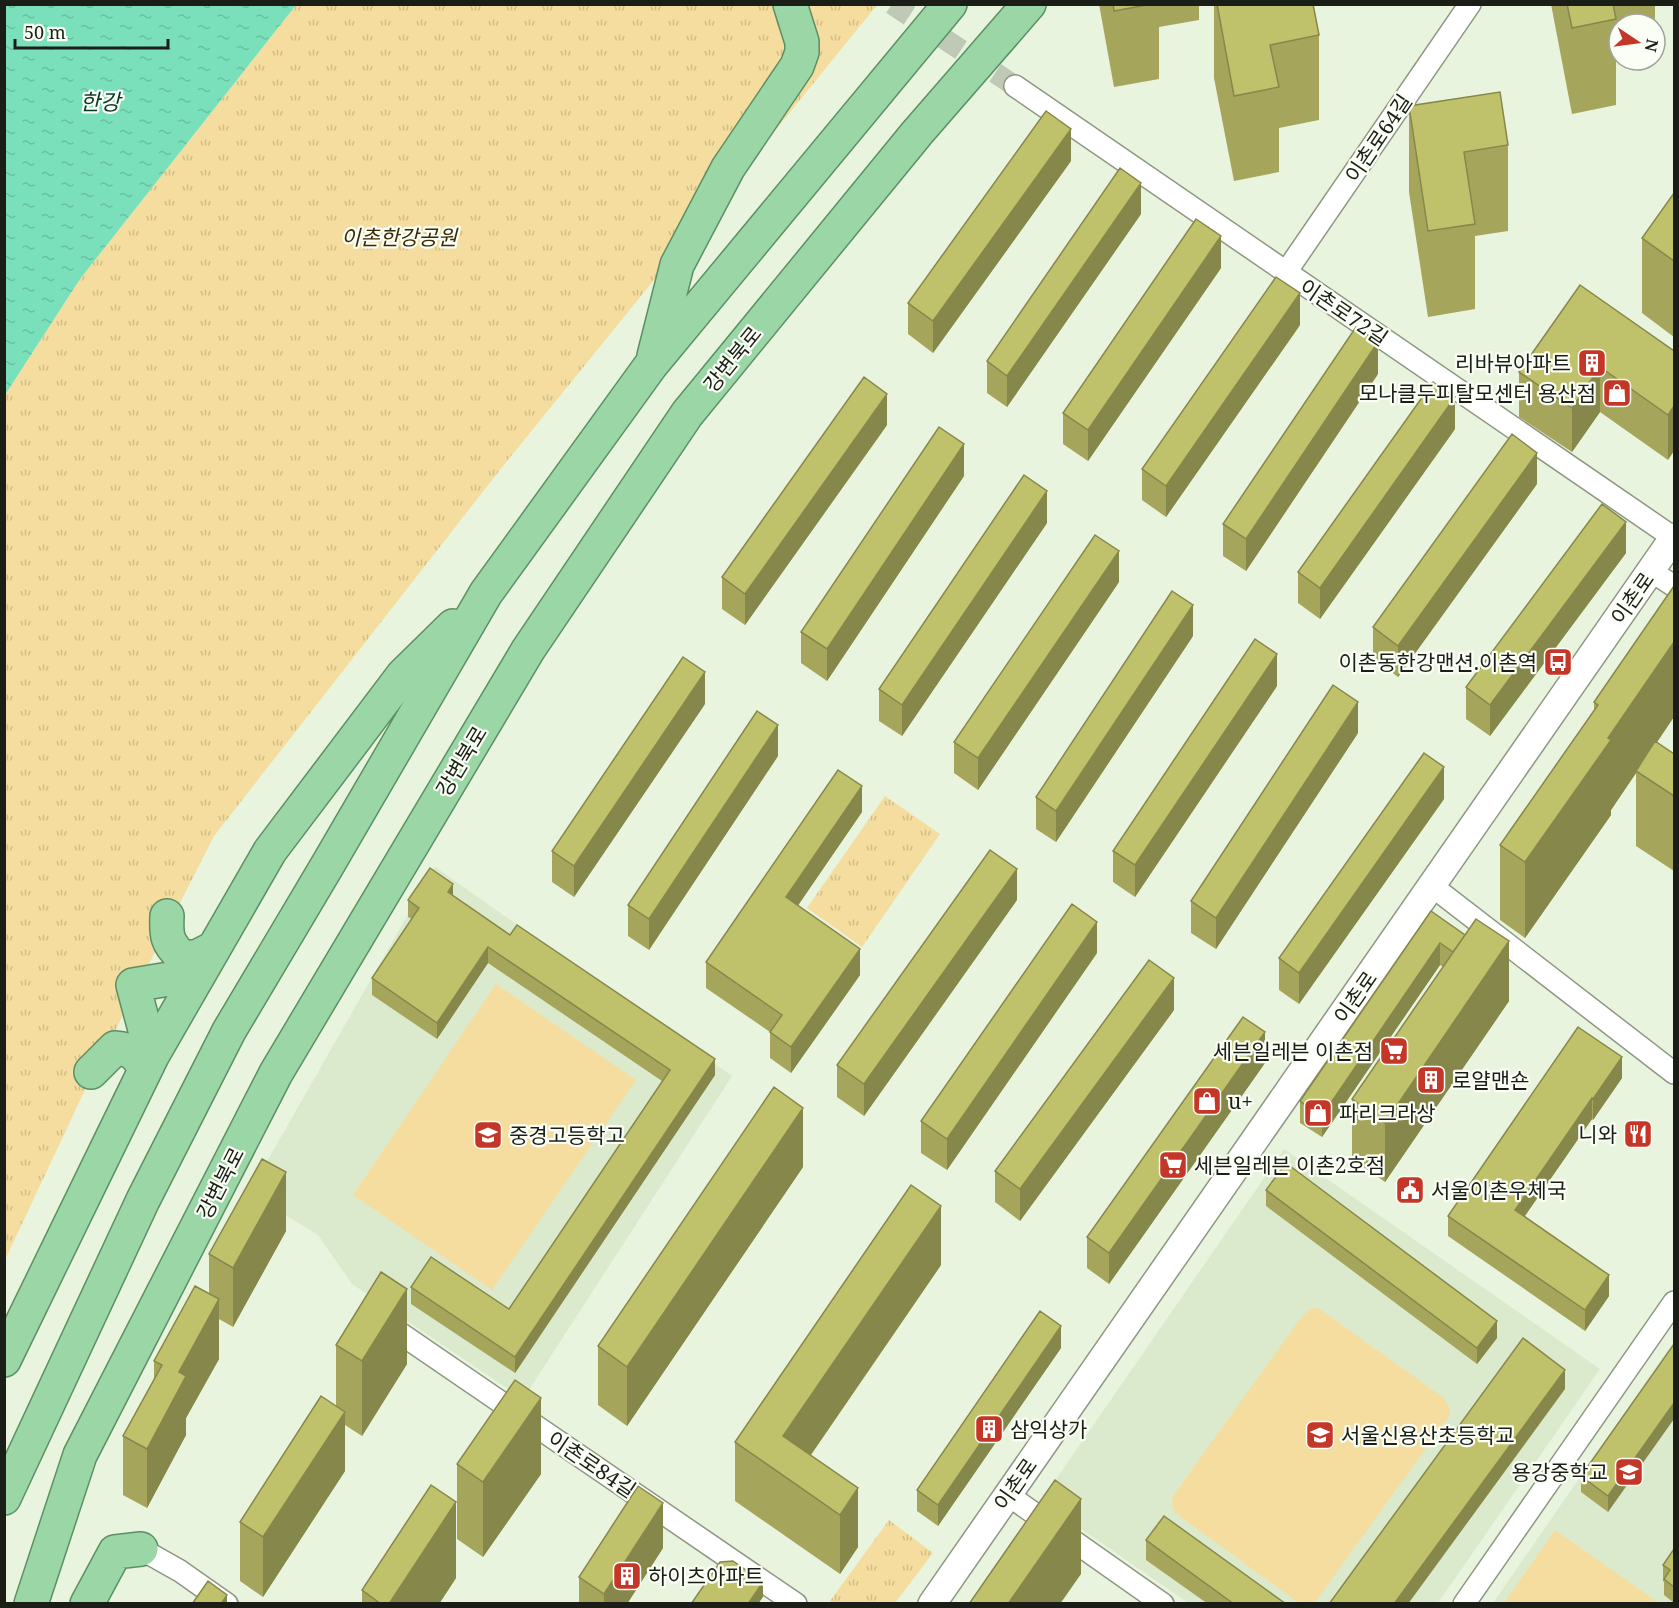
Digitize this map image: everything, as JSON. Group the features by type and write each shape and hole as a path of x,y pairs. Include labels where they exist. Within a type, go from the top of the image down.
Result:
{"highway":[{"path":"651,365 677,265 728,168 800,59 802,42 790,4"},
{"path":"4,1498 143,1200 229,1030 486,593 651,365 950,4"},
{"name":"강변북로","path":"31,1604 80,1455 276,1073 528,650 687,414 917,133 1029,4"},
{"path":"4,1360 149,1063 270,851 403,675 486,593"},
{"path":"167,916 166,934 172,948 182,957 196,957 206,961"},
{"path":"149,1063 134,985 206,961"},
{"path":"91,1072 116,1048 125,1048 149,1063"},
{"path":"87,1604 115,1552 141,1549"}],"street":[{"name":"이촌로64길","path":"1286,272 1470,4"},
{"name":"이촌로72길","path":"1015,86 1674,538"},
{"name":"이촌로","path":"932,1604 1674,538"},
{"path":"1651,571 1674,586"},
{"path":"1432,886 1674,1073"},
{"path":"1464,1604 1674,1302"},
{"name":"이촌로84길","path":"388,1325 796,1604"},
{"path":"1008,1495 1163,1604"},
{"path":"141,1549 180,1571 227,1604"}],"shaded area":[{"name":"중경고등학고","path":"435,867 732,1076 523,1399 352,1284 318,1235 249,1193"},
{"name":"서울신용산초등학교","path":"1284,1149 1600,1369 1438,1603 1188,1603 1041,1501"},
{"name":"용강중학교","path":"1674,1341 1674,1603 1493,1603"}],"green space":[{"name":"이촌한강공원","path":"296,5 877,5 499,471 214,836 83,1094 5,1260 5,395 80,279"},
{"path":"885,796 940,834 862,947 807,908"},
{"path":"496,984 636,1080 492,1290 353,1195"},
{"path":"1318,1308 1444,1398 1450,1409 1450,1415 1316,1601 1299,1603 1175,1513 1172,1503 1173,1496 1300,1319 1310,1309"},
{"path":"889,1520 933,1553 895,1603 833,1603 830,1601"},
{"path":"1555,1530 1659,1603 1504,1603"}],"water":[{"name":"한강","path":"5,4 296,5 80,279 5,395"}],"building":[{"path":"1113,4 1152,4 1114,11"},
{"path":"1217,4 1313,4 1319,35 1270,45 1279,87 1234,96"},
{"path":"1567,4 1613,4 1615,12 1607,12 1607,21 1572,28"},
{"path":"1500,92 1508,145 1464,152 1475,224 1428,231 1409,106"},
{"path":"1046,111 1071,129 933,321 908,303"},
{"path":"1120,168 1141,183 1007,376 987,361"},
{"path":"1674,193 1674,261 1642,238"},
{"path":"1196,219 1221,236 1088,430 1063,413"},
{"path":"1276,277 1300,293 1166,486 1142,469"},
{"path":"1580,285 1674,351 1674,406 1668,415 1600,367 1572,408 1519,372"},
{"path":"1356,327 1378,342 1246,539 1223,524"},
{"path":"864,377 887,394 745,594 722,577"},
{"path":"1433,382 1455,397 1320,588 1298,572"},
{"path":"939,427 964,444 827,649 801,632"},
{"path":"1512,434 1537,453 1398,646 1373,627"},
{"path":"1024,475 1047,491 902,705 879,689"},
{"path":"1602,504 1626,522 1490,705 1466,687"},
{"path":"1095,535 1119,551 978,758 954,742"},
{"path":"1674,586 1674,642 1608,738 1611,740 1525,862 1500,845 1598,705 1594,702"},
{"path":"1172,591 1193,605 1056,811 1036,797"},
{"path":"1255,639 1277,654 1135,865 1113,851"},
{"path":"683,657 705,672 574,866 552,851"},
{"path":"1333,685 1358,702 1216,918 1191,901"},
{"path":"757,711 778,725 649,919 628,905"},
{"path":"1655,741 1674,754 1674,796 1636,771"},
{"path":"1424,753 1444,767 1299,973 1279,958"},
{"path":"838,770 862,786 786,897 860,949 791,1047 770,1032 782,1015 706,962"},
{"path":"990,850 1017,869 864,1084 837,1065"},
{"path":"430,868 453,884 448,892 510,935 517,925 715,1059 515,1357 411,1287 431,1257 509,1309 670,1070 488,947 437,1023 372,978 419,908 408,900"},
{"path":"1072,904 1097,922 947,1139 921,1121"},
{"path":"1431,911 1465,935 1453,952 1440,943 1322,1116 1300,1101"},
{"path":"1476,919 1509,941 1385,1123 1352,1099"},
{"path":"1149,960 1174,978 1020,1189 995,1171"},
{"path":"1243,1017 1265,1032 1109,1253 1087,1237"},
{"path":"1578,1027 1622,1057 1515,1210 1609,1275 1585,1310 1448,1216"},
{"path":"774,1087 803,1108 627,1367 598,1346"},
{"path":"262,1159 286,1172 233,1268 209,1254"},
{"path":"1286,1163 1497,1321 1477,1348 1266,1190"},
{"path":"911,1185 941,1206 783,1436 858,1488 840,1515 735,1442"},
{"path":"381,1272 407,1289 362,1361 336,1345"},
{"path":"195,1286 219,1299 179,1372 186,1376 147,1449 123,1436 162,1365 154,1361"},
{"path":"1040,1311 1061,1326 938,1505 917,1490"},
{"path":"1523,1338 1565,1370 1394,1604 1329,1604"},
{"path":"1674,1344 1674,1403 1608,1496 1581,1476"},
{"path":"515,1380 541,1398 483,1482 457,1464"},
{"path":"321,1396 345,1412 263,1537 240,1522"},
{"path":"1055,1480 1081,1499 1008,1604 969,1604"},
{"path":"431,1485 456,1502 389,1604 381,1604 362,1590"},
{"path":"638,1486 663,1503 604,1594 579,1577"},
{"path":"1164,1516 1286,1604 1234,1604 1146,1540"},
{"path":"1674,1549 1674,1587 1664,1579 1670,1570 1663,1565"},
{"path":"733,1561 763,1582 748,1604 691,1604 720,1562"},
{"path":"208,1581 227,1595 221,1604 192,1604"}],"tunnel":[{"path":"892,4 1015,86"}],"place":[{"name":"리바뷰아파트","path":"1592,363"},
{"name":"모나클두피탈모센터 용산점","path":"1617,393"},
{"name":"이촌동한강맨션.이촌역","path":"1558,662"},
{"name":"세븐일레븐 이촌점","path":"1394,1051"},
{"name":"로얄맨숀","path":"1431,1080"},
{"name":"u+","path":"1207,1101"},
{"name":"파리크라상","path":"1318,1113"},
{"name":"니와","path":"1638,1134"},
{"name":"중경고등학고","path":"488,1135"},
{"name":"세븐일레븐 이촌2호점","path":"1173,1165"},
{"name":"서울이촌우체국","path":"1410,1190"},
{"name":"삼익상가","path":"989,1429"},
{"name":"서울신용산초등학교","path":"1320,1435"},
{"name":"용강중학교","path":"1629,1472"},
{"name":"하이츠아파트","path":"627,1576"}]}
